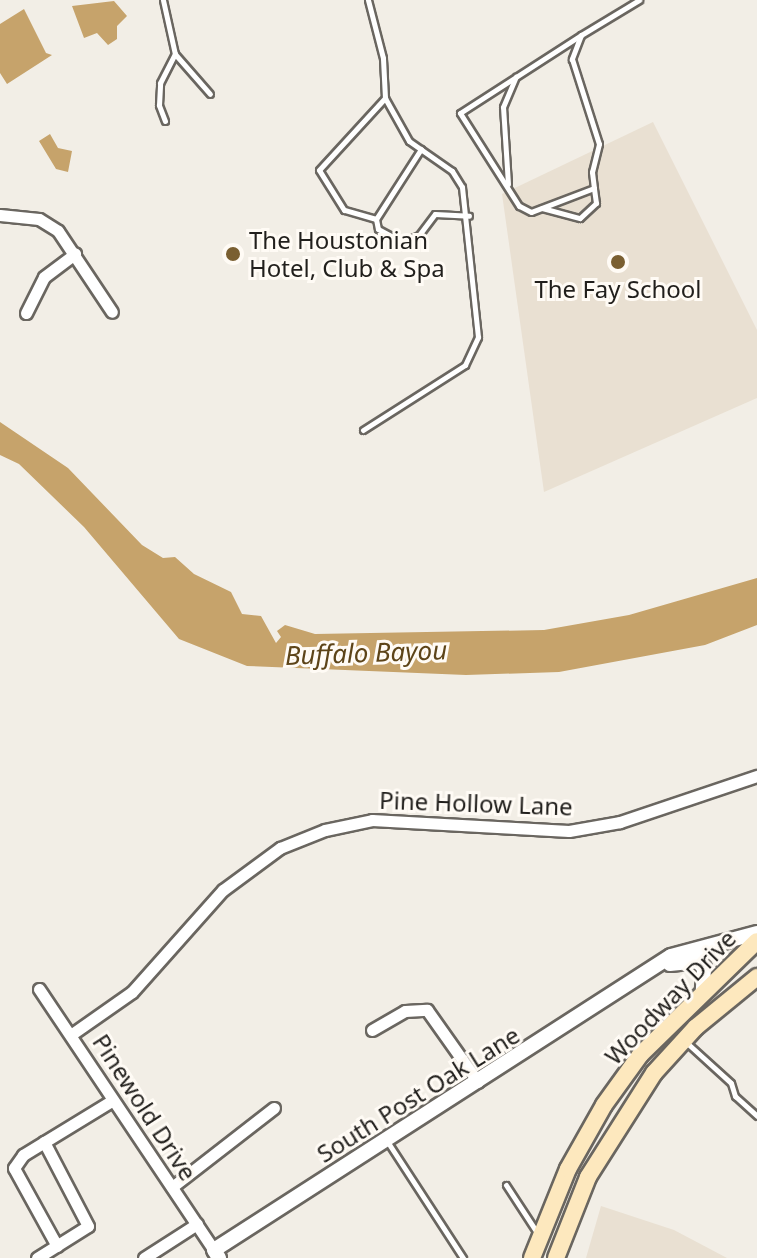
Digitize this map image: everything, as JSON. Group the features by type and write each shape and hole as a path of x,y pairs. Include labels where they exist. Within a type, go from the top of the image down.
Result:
{"main road":[{"name":"Woodway Drive","path":"532,1258 568,1169 604,1105 668,1026 757,941"},
{"name":"Woodway Drive","path":"556,1258 588,1177 654,1073 684,1040 757,977"},
{"path":"668,1026 684,1040"},
{"path":"568,1169 588,1177"}],"street":[{"path":"0,215 39,219 58,231 112,312"},
{"path":"26,313 44,277 75,254"},
{"name":"Pine Hollow Lane","path":"72,1034 132,992 223,890 280,848 325,830 372,820 569,831 620,822 757,776"},
{"name":"South Post Oak Lane","path":"216,1254 386,1140 690,948 757,933"},
{"name":"South Post Oak Lane","path":"655,970 697,961 704,968 703,990"},
{"name":"Pinewold Drive","path":"39,989 72,1034 216,1254"},
{"path":"372,1030 405,1011 427,1010 478,1082"},
{"path":"57,1246 14,1176 17,1161 113,1100"},
{"path":"172,1187 274,1108"},
{"path":"37,1258 88,1226 44,1142"},
{"path":"144,1258 197,1224"}],"lane":[{"path":"163,0 175,54 210,94"},
{"path":"363,430 465,365 478,337 469,216 452,171 409,141 385,98 383,58 368,0"},
{"path":"594,188 531,212 519,206 460,113 639,0"},
{"path":"541,208 580,218 596,203 592,172 599,144 572,59 581,35"},
{"path":"165,121 159,105 160,83 175,54"},
{"path":"508,187 503,107 516,76"},
{"path":"376,219 344,210 319,170 385,98"},
{"path":"421,149 376,219 378,229 388,239 402,242 419,235 435,214 469,216"},
{"path":"684,1040 731,1083 735,1096 757,1116"},
{"path":"386,1140 463,1258"},
{"path":"506,1185 540,1237"}],"shaded area":[{"name":"The Fay School","path":"653,122 757,330 757,398 544,492 502,194"},
{"path":"601,1206 674,1230 727,1258 586,1258"}],"water":[{"path":"114,1 127,16 117,26 117,39 108,45 97,33 84,38 72,6"},
{"path":"24,9 46,53 52,55 7,84 0,73 0,24"},
{"path":"50,134 58,148 72,151 68,172 56,169 39,141"},
{"name":"Buffalo Bayou","path":"0,422 68,468 142,545 163,558 175,557 194,574 231,592 242,614 261,616 276,643 281,637 277,631 285,625 315,634 544,630 629,615 757,578 757,625 705,645 559,672 466,675 247,666 179,639 84,527 19,464 0,455"}],"place":[{"name":"The Houstonian Hotel, Club & Spa","path":"233,254"},
{"name":"The Fay School","path":"618,262"}]}
